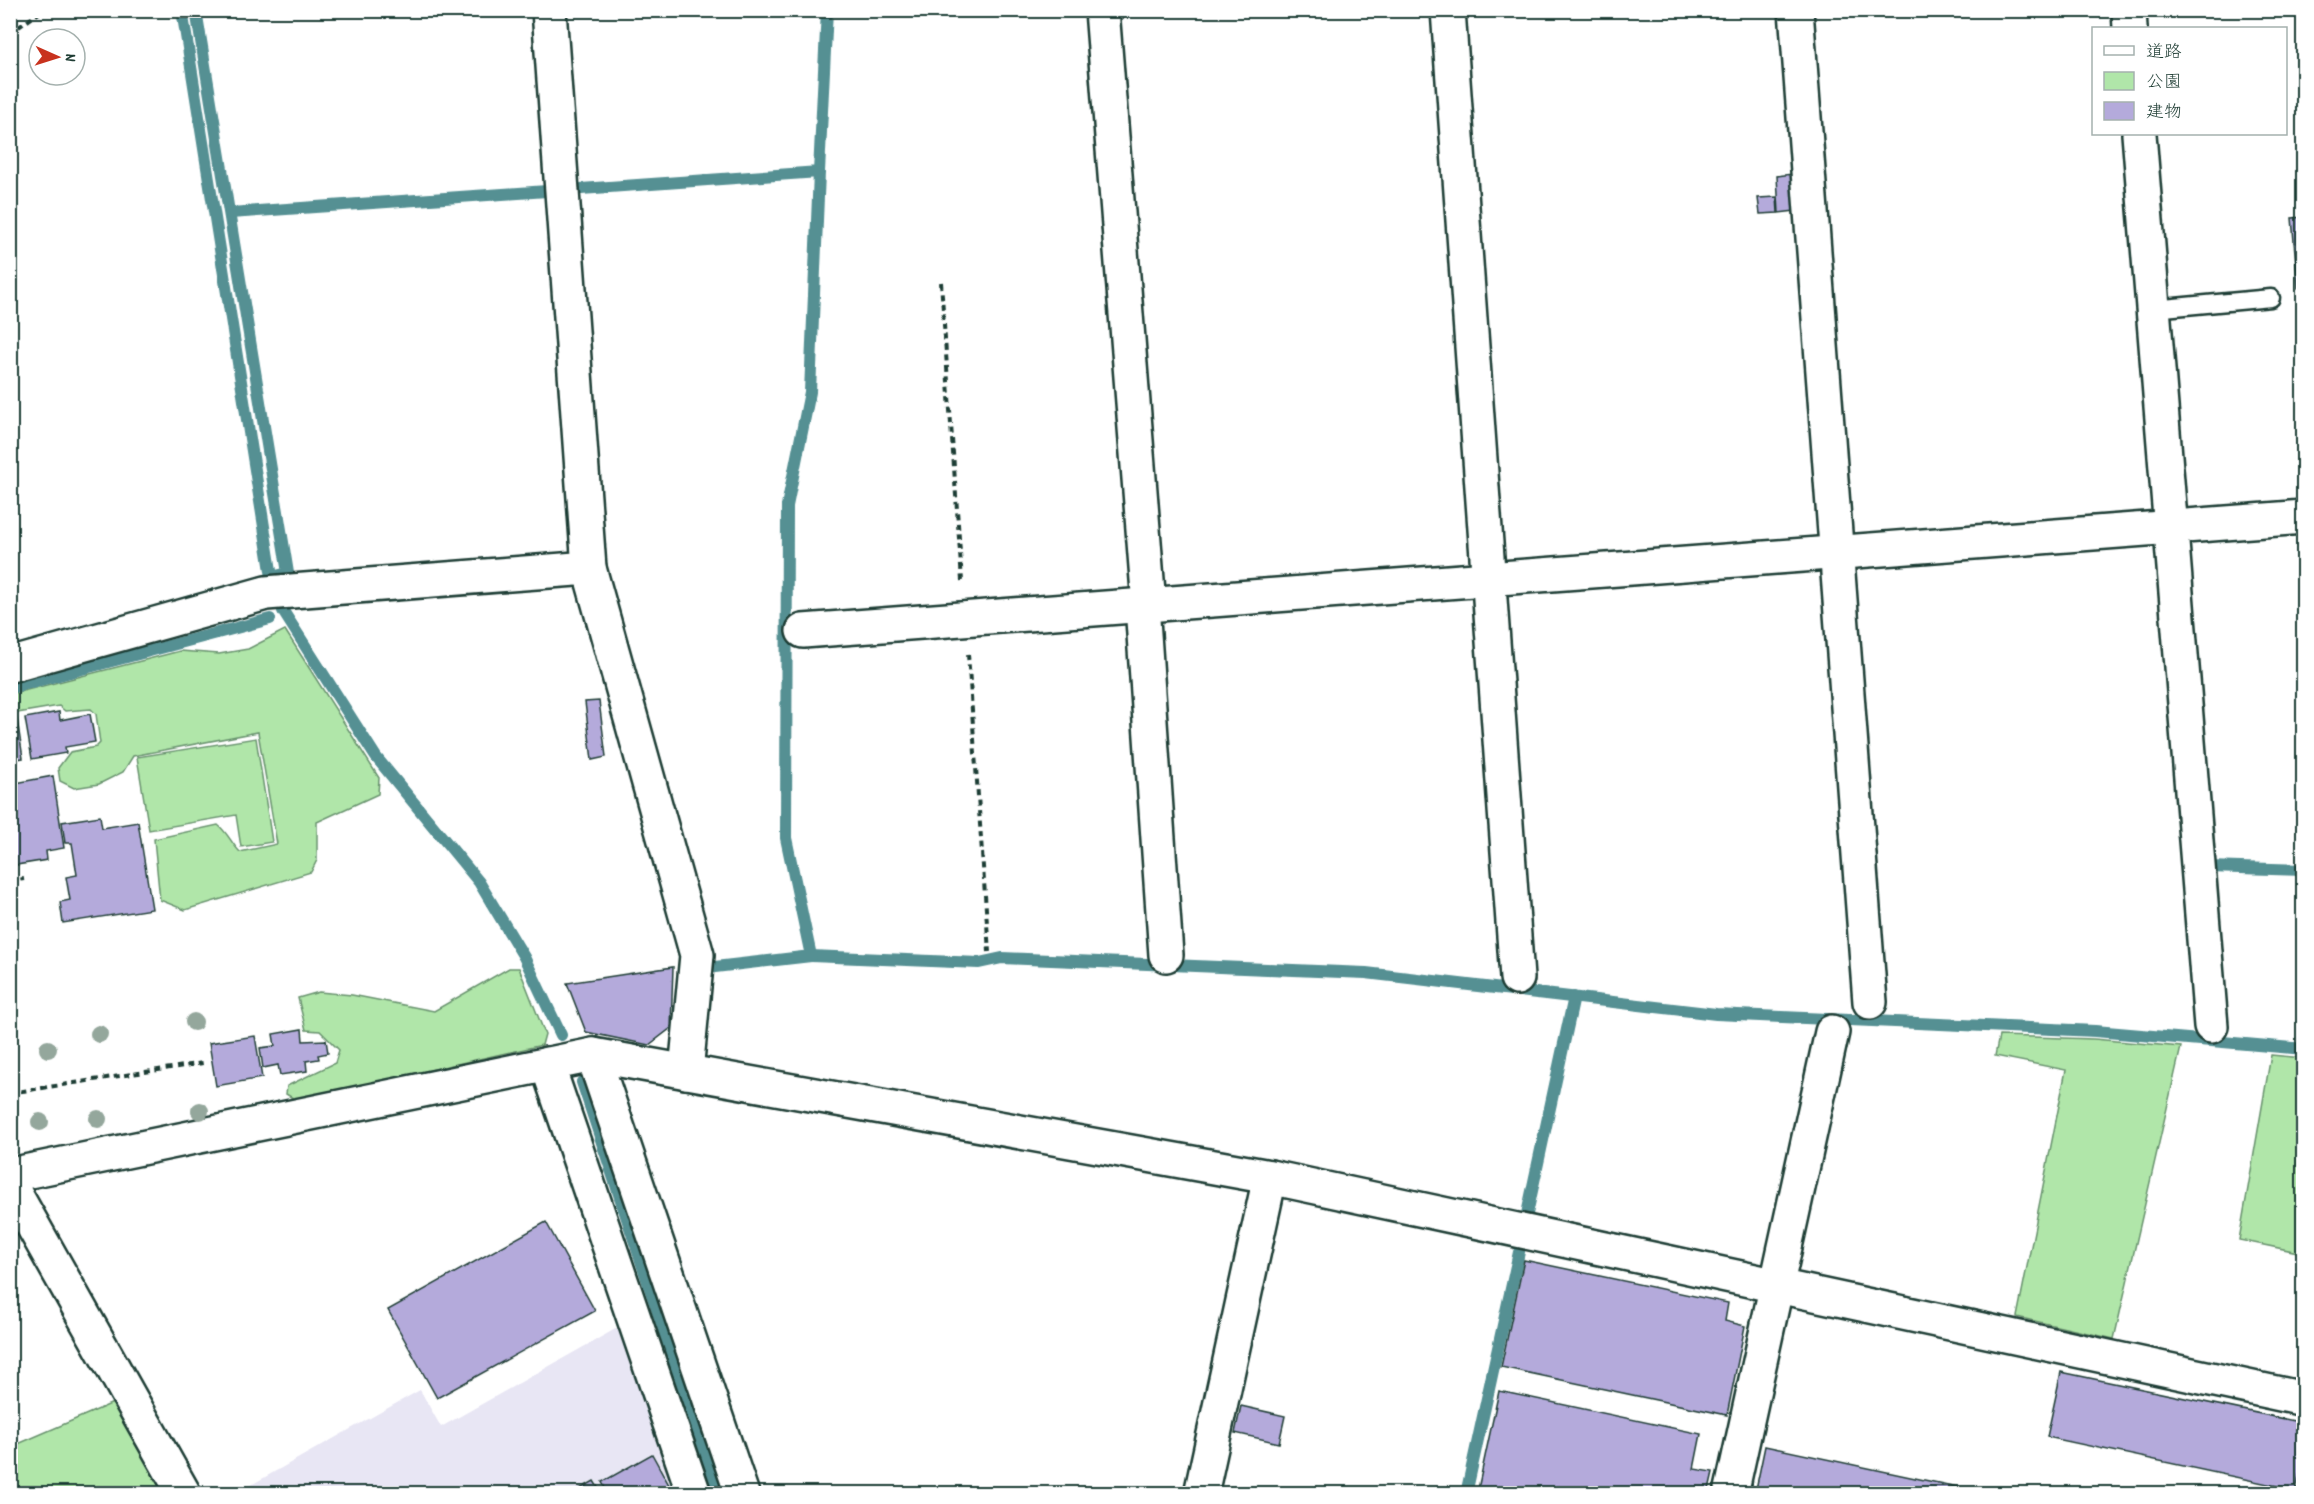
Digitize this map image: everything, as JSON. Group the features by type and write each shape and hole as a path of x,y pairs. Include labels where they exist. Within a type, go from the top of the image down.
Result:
{"street":[{"path":"549,10 589,568 697,955 687,1072"},
{"path":"1102,10 1145,605 1167,955"},
{"path":"1448,10 1517,978"},
{"path":"1796,10 1870,1002"},
{"path":"2129,10 2130,27"},
{"path":"2139,135 2211,1026"},
{"path":"803,631 2304,517"},
{"path":"10,665 266,593 589,568"},
{"path":"1731,1494 1832,1032"},
{"path":"593,1055 742,1494"},
{"path":"10,1175 593,1055 1270,1177 2304,1399"},
{"path":"547,1064 694,1494"},
{"path":"1202,1494 1270,1177"},
{"path":"10,1185 184,1494"}],"lane":[{"path":"2153,309 2271,298"}],"path":[{"path":"10,33 43,10"},
{"path":"10,882 24,879"},
{"path":"10,1093 203,1063"}],"shaded area":[{"path":"619,1327 675,1493 235,1494 420,1390 441,1427"}],"green space":[{"path":"285,630 379,778 378,794 317,822 317,860 311,872 185,910 160,900 154,839 218,825 240,852 277,844 258,732 133,756 123,772 99,784 74,788 60,781 58,768 70,752 96,747 100,743 96,714 91,709 65,711 59,706 11,714 11,694 180,651 219,654 248,649"},
{"path":"256,738 272,842 241,847 236,815 149,830 137,757"},
{"path":"509,968 519,968 545,1034 542,1045 296,1100 286,1094 287,1086 335,1063 339,1050 320,1031 306,1030 298,998 319,992 352,995 434,1011"},
{"path":"1999,1036 2094,1039 2181,1047 2114,1339 2017,1317 2066,1070 1995,1056"},
{"path":"2271,1055 2303,1058 2303,1253 2239,1240"},
{"path":"113,1403 166,1493 11,1494 11,1447"}],"building":[{"path":"1792,174 1795,211 1779,213 1777,176"},
{"path":"1777,197 1778,213 1760,214 1758,198"},
{"path":"2304,217 2304,287 2298,288 2292,218"},
{"path":"599,701 606,757 592,760 585,702"},
{"path":"59,712 60,720 90,714 95,742 65,747 66,753 32,759 25,718"},
{"path":"17,719 23,758 10,760 10,720"},
{"path":"53,776 64,848 46,851 47,860 10,866 10,784"},
{"path":"100,816 102,828 138,822 152,909 63,923 60,902 70,900 66,877 77,875 72,843 65,843 62,822"},
{"path":"673,967 671,1028 649,1045 586,1032 567,983"},
{"path":"302,1029 303,1041 326,1040 328,1053 318,1055 319,1059 306,1061 307,1071 280,1075 278,1065 263,1068 260,1048 275,1046 273,1034"},
{"path":"255,1036 262,1078 216,1086 209,1043"},
{"path":"546,1222 595,1311 437,1398 388,1310"},
{"path":"1524,1260 1728,1303 1725,1321 1745,1326 1727,1415 1501,1367"},
{"path":"2061,1372 2304,1423 2304,1453 2296,1490 2047,1437"},
{"path":"1499,1391 1701,1434 1694,1469 1713,1472 1708,1494 1477,1494"},
{"path":"1241,1406 1285,1416 1279,1443 1235,1433"},
{"path":"1765,1446 1990,1494 1755,1494"},
{"path":"652,1454 669,1485 654,1494 608,1494 602,1482"},
{"path":"594,1481 602,1494 571,1494"}],"waterway":[{"path":"182,10 272,577 288,573 196,10"},
{"path":"581,189 819,172 827,10"},
{"path":"715,967 811,956 786,838 787,506 810,392 819,172"},
{"path":"230,213 547,191"},
{"path":"283,611 376,757 479,882 524,957 561,1035"},
{"path":"10,688 270,619"},
{"path":"2208,858 2209,867 2304,870"},
{"path":"811,956 979,963 1002,958 1366,973 1716,1014 2095,1031 2304,1049"},
{"path":"1527,1214 1574,997"},
{"path":"582,1082 718,1494"},
{"path":"1466,1494 1519,1252"}]}
